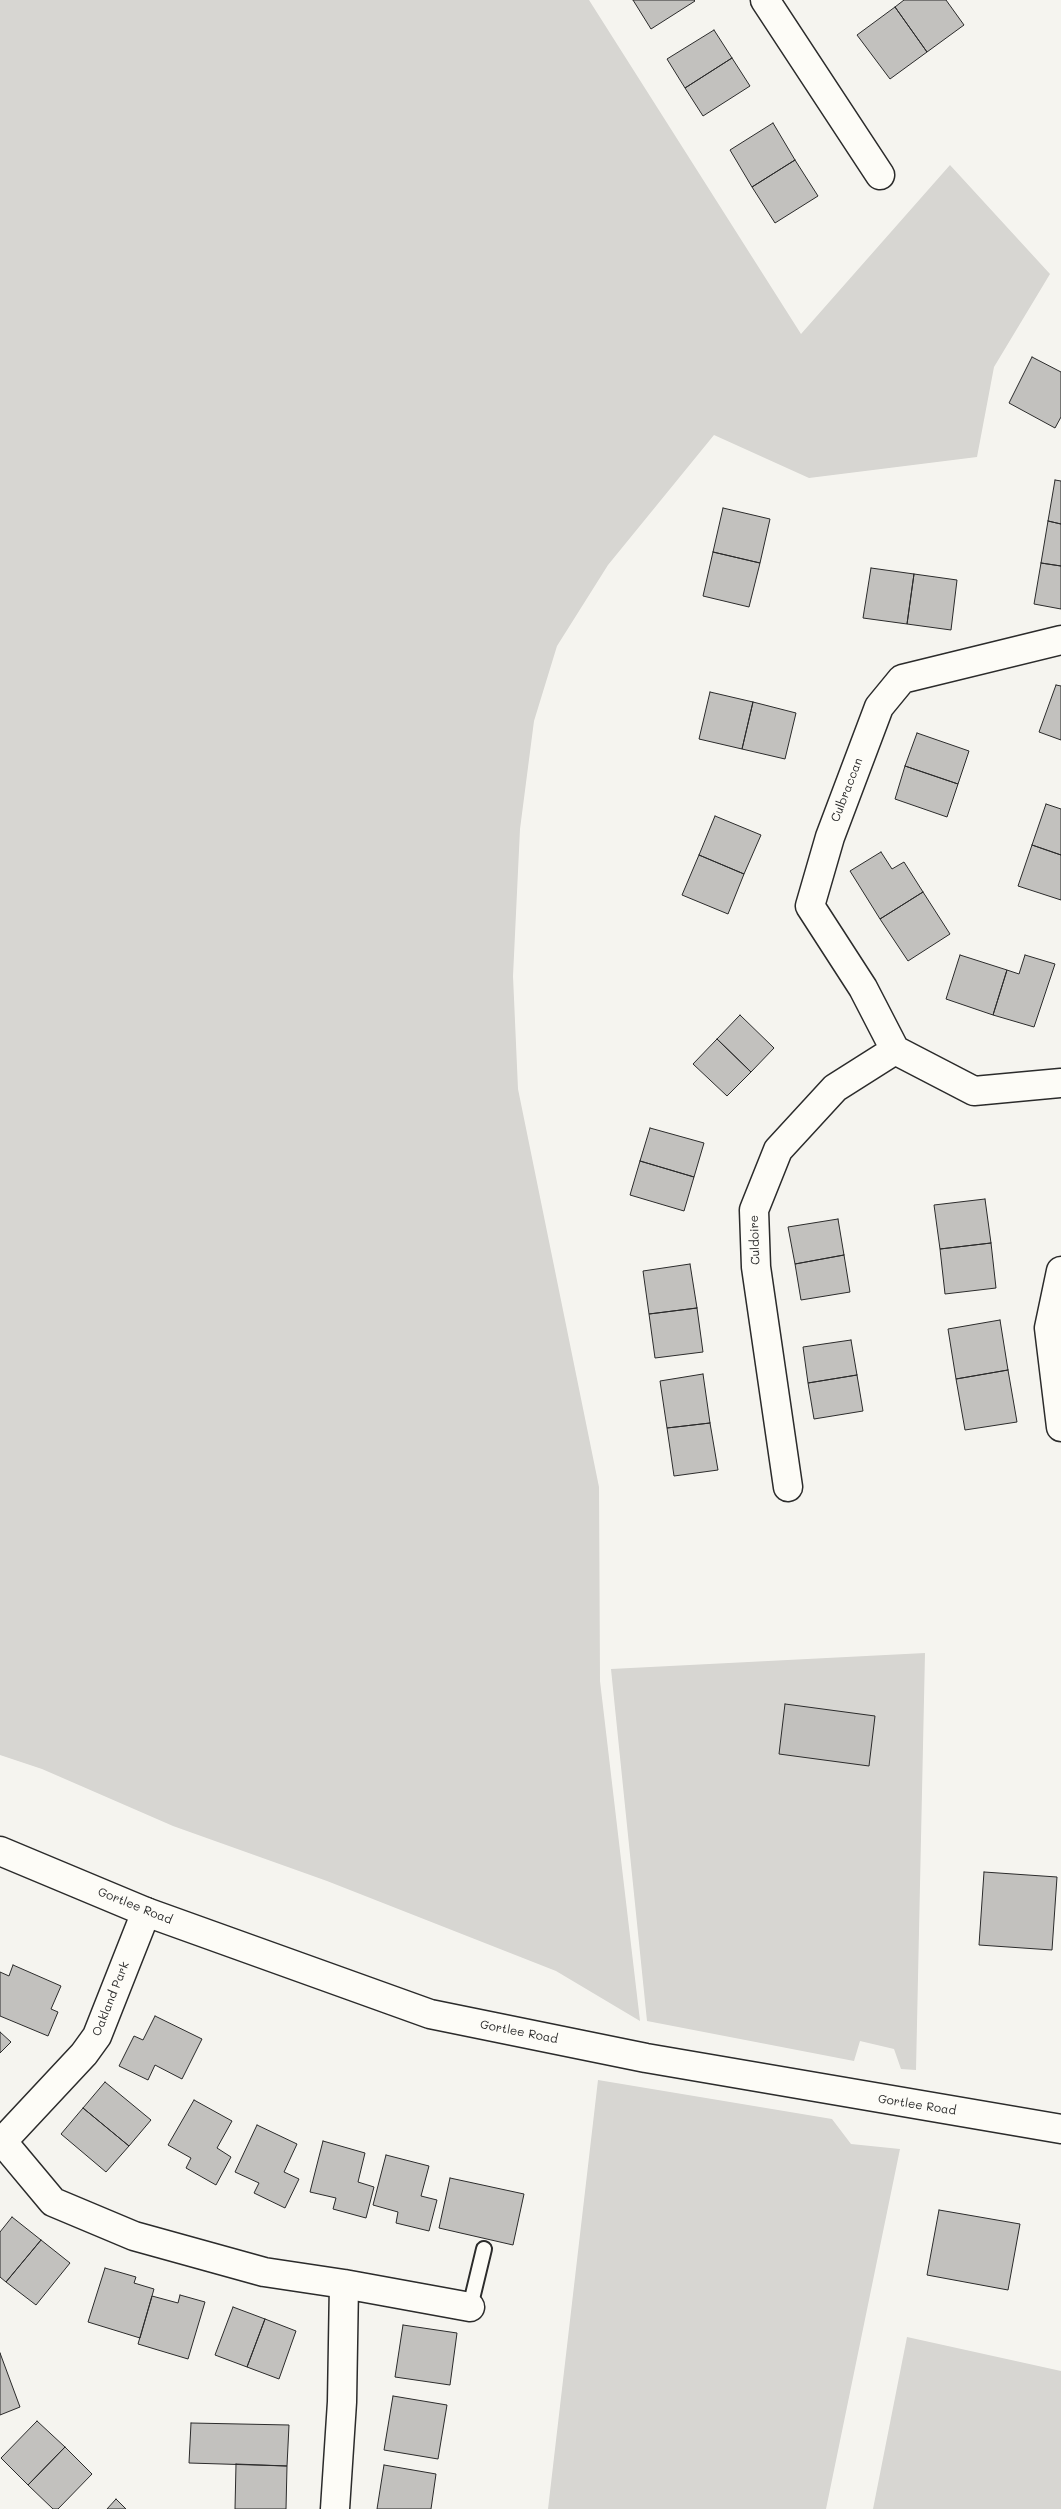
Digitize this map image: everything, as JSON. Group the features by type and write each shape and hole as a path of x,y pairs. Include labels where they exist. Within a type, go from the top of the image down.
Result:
{"street":[{"path":"770,2 880,175"},
{"name":"Culbraccan","path":"895,1050 863,988 810,906 830,836 879,707 902,679 1061,640"},
{"path":"895,1050 974,1091 1061,1083"},
{"name":"Culdoire","path":"788,1487 756,1267 754,1210 778,1150 835,1088 895,1050"},
{"path":"1061,1271 1049,1328 1061,1427"},
{"name":"Gortlee Road","path":"0,1851 146,1912 430,2014 646,2058 1061,2129"},
{"name":"Oakland Park","path":"1,2143 84,2054 97,2036 146,1912"},
{"path":"1,2143 53,2202 134,2236 264,2272 344,2284 470,2307"},
{"path":"335,2509 342,2402 344,2284"}],"lane":[{"path":"470,2307 484,2249"}],"shaded area":[{"path":"0,0 589,0 801,334 950,165 1050,274 994,367 977,457 809,478 714,435 608,565 557,646 534,721 520,829 513,976 518,1089 599,1487 600,1681 640,2021 556,1971 327,1881 173,1826 42,1769 0,1755"},
{"path":"925,1653 916,2070 901,2069 894,2049 860,2041 854,2061 647,2021 611,1669"},
{"path":"598,2080 832,2119 851,2144 900,2149 826,2509 548,2509"},
{"path":"907,2337 1061,2371 1061,2509 873,2509"}],"building":[{"path":"633,0 694,0 695,1 651,29"},
{"path":"904,0 946,0 964,25 927,52 895,7"},
{"path":"895,7 927,52 890,79 857,35"},
{"path":"714,30 732,58 685,88 667,59"},
{"path":"732,58 750,86 703,116 685,88"},
{"path":"773,123 795,160 752,187 730,150"},
{"path":"795,160 818,196 775,223 752,187"},
{"path":"1032,357 1061,372 1061,417 1055,428 1009,403"},
{"path":"1055,480 1061,481 1061,524 1048,521"},
{"path":"723,508 770,519 760,563 713,552"},
{"path":"1048,521 1061,524 1061,566 1041,563"},
{"path":"713,552 760,563 749,607 703,596"},
{"path":"1041,563 1061,566 1061,609 1034,604"},
{"path":"871,568 914,574 907,624 863,618"},
{"path":"914,574 957,580 951,630 907,624"},
{"path":"1056,685 1061,686 1061,740 1039,732"},
{"path":"710,692 753,702 742,749 699,739"},
{"path":"753,702 796,713 785,759 742,749"},
{"path":"917,733 969,751 958,784 905,766"},
{"path":"905,766 958,784 947,817 895,799"},
{"path":"1046,804 1061,809 1061,855 1032,845"},
{"path":"715,816 761,835 744,874 699,855"},
{"path":"1032,845 1061,855 1061,900 1018,886"},
{"path":"881,852 892,869 904,862 923,892 880,919 850,871"},
{"path":"699,855 744,874 728,914 682,895"},
{"path":"923,892 950,934 908,961 880,919"},
{"path":"960,955 1007,970 993,1015 946,999"},
{"path":"1025,955 1055,964 1034,1027 993,1015 1007,970 1019,974"},
{"path":"740,1015 774,1048 751,1072 717,1039"},
{"path":"717,1039 751,1072 727,1096 693,1064"},
{"path":"650,1128 704,1143 694,1177 640,1161"},
{"path":"640,1161 694,1177 684,1211 630,1195"},
{"path":"985,1199 991,1243 940,1249 934,1205"},
{"path":"838,1219 844,1255 795,1264 788,1227"},
{"path":"991,1243 996,1288 945,1294 940,1249"},
{"path":"844,1255 850,1292 801,1300 795,1264"},
{"path":"690,1264 697,1308 649,1314 643,1271"},
{"path":"697,1308 703,1352 655,1358 649,1314"},
{"path":"1000,1320 1008,1370 956,1379 948,1329"},
{"path":"851,1340 857,1375 808,1383 803,1347"},
{"path":"1008,1370 1017,1422 965,1430 956,1379"},
{"path":"703,1374 710,1423 667,1428 660,1381"},
{"path":"857,1375 863,1411 814,1419 808,1383"},
{"path":"710,1423 718,1470 674,1476 667,1428"},
{"path":"785,1704 875,1716 869,1766 779,1754"},
{"path":"984,1872 1057,1877 1052,1950 979,1945"},
{"path":"13,1965 61,1986 51,2009 58,2012 48,2036 0,2016 0,1972 9,1976"},
{"path":"155,2016 202,2039 182,2079 155,2065 148,2080 119,2066 134,2036 143,2040"},
{"path":"0,2032 11,2042 0,2053"},
{"path":"105,2082 151,2120 129,2146 83,2108"},
{"path":"194,2100 232,2121 217,2148 231,2157 216,2185 186,2168 191,2158 168,2145"},
{"path":"83,2108 129,2146 106,2172 61,2134"},
{"path":"257,2125 297,2144 284,2172 299,2179 285,2208 254,2193 259,2183 235,2172"},
{"path":"323,2141 365,2153 358,2182 374,2187 366,2218 333,2209 336,2198 310,2192"},
{"path":"386,2155 429,2166 421,2196 437,2200 429,2231 396,2223 398,2212 373,2205"},
{"path":"450,2178 524,2194 513,2245 439,2228"},
{"path":"939,2210 1020,2224 1008,2290 927,2275"},
{"path":"12,2217 41,2240 6,2282 0,2277 0,2232"},
{"path":"41,2240 70,2263 36,2305 6,2282"},
{"path":"105,2268 136,2277 134,2283 154,2289 140,2338 88,2322"},
{"path":"180,2295 205,2302 188,2359 138,2344 152,2296 178,2303"},
{"path":"233,2307 265,2319 247,2367 215,2355"},
{"path":"265,2319 296,2331 279,2379 247,2367"},
{"path":"403,2325 457,2333 450,2385 395,2377"},
{"path":"0,2353 20,2407 0,2415"},
{"path":"393,2396 447,2405 438,2459 384,2450"},
{"path":"37,2421 65,2447 28,2485 1,2458"},
{"path":"191,2423 289,2425 287,2466 189,2463"},
{"path":"65,2447 92,2474 58,2509 53,2509 28,2485"},
{"path":"236,2464 287,2466 286,2509 235,2509"},
{"path":"384,2465 436,2474 431,2509 377,2509"},
{"path":"116,2499 126,2509 107,2509"}]}
